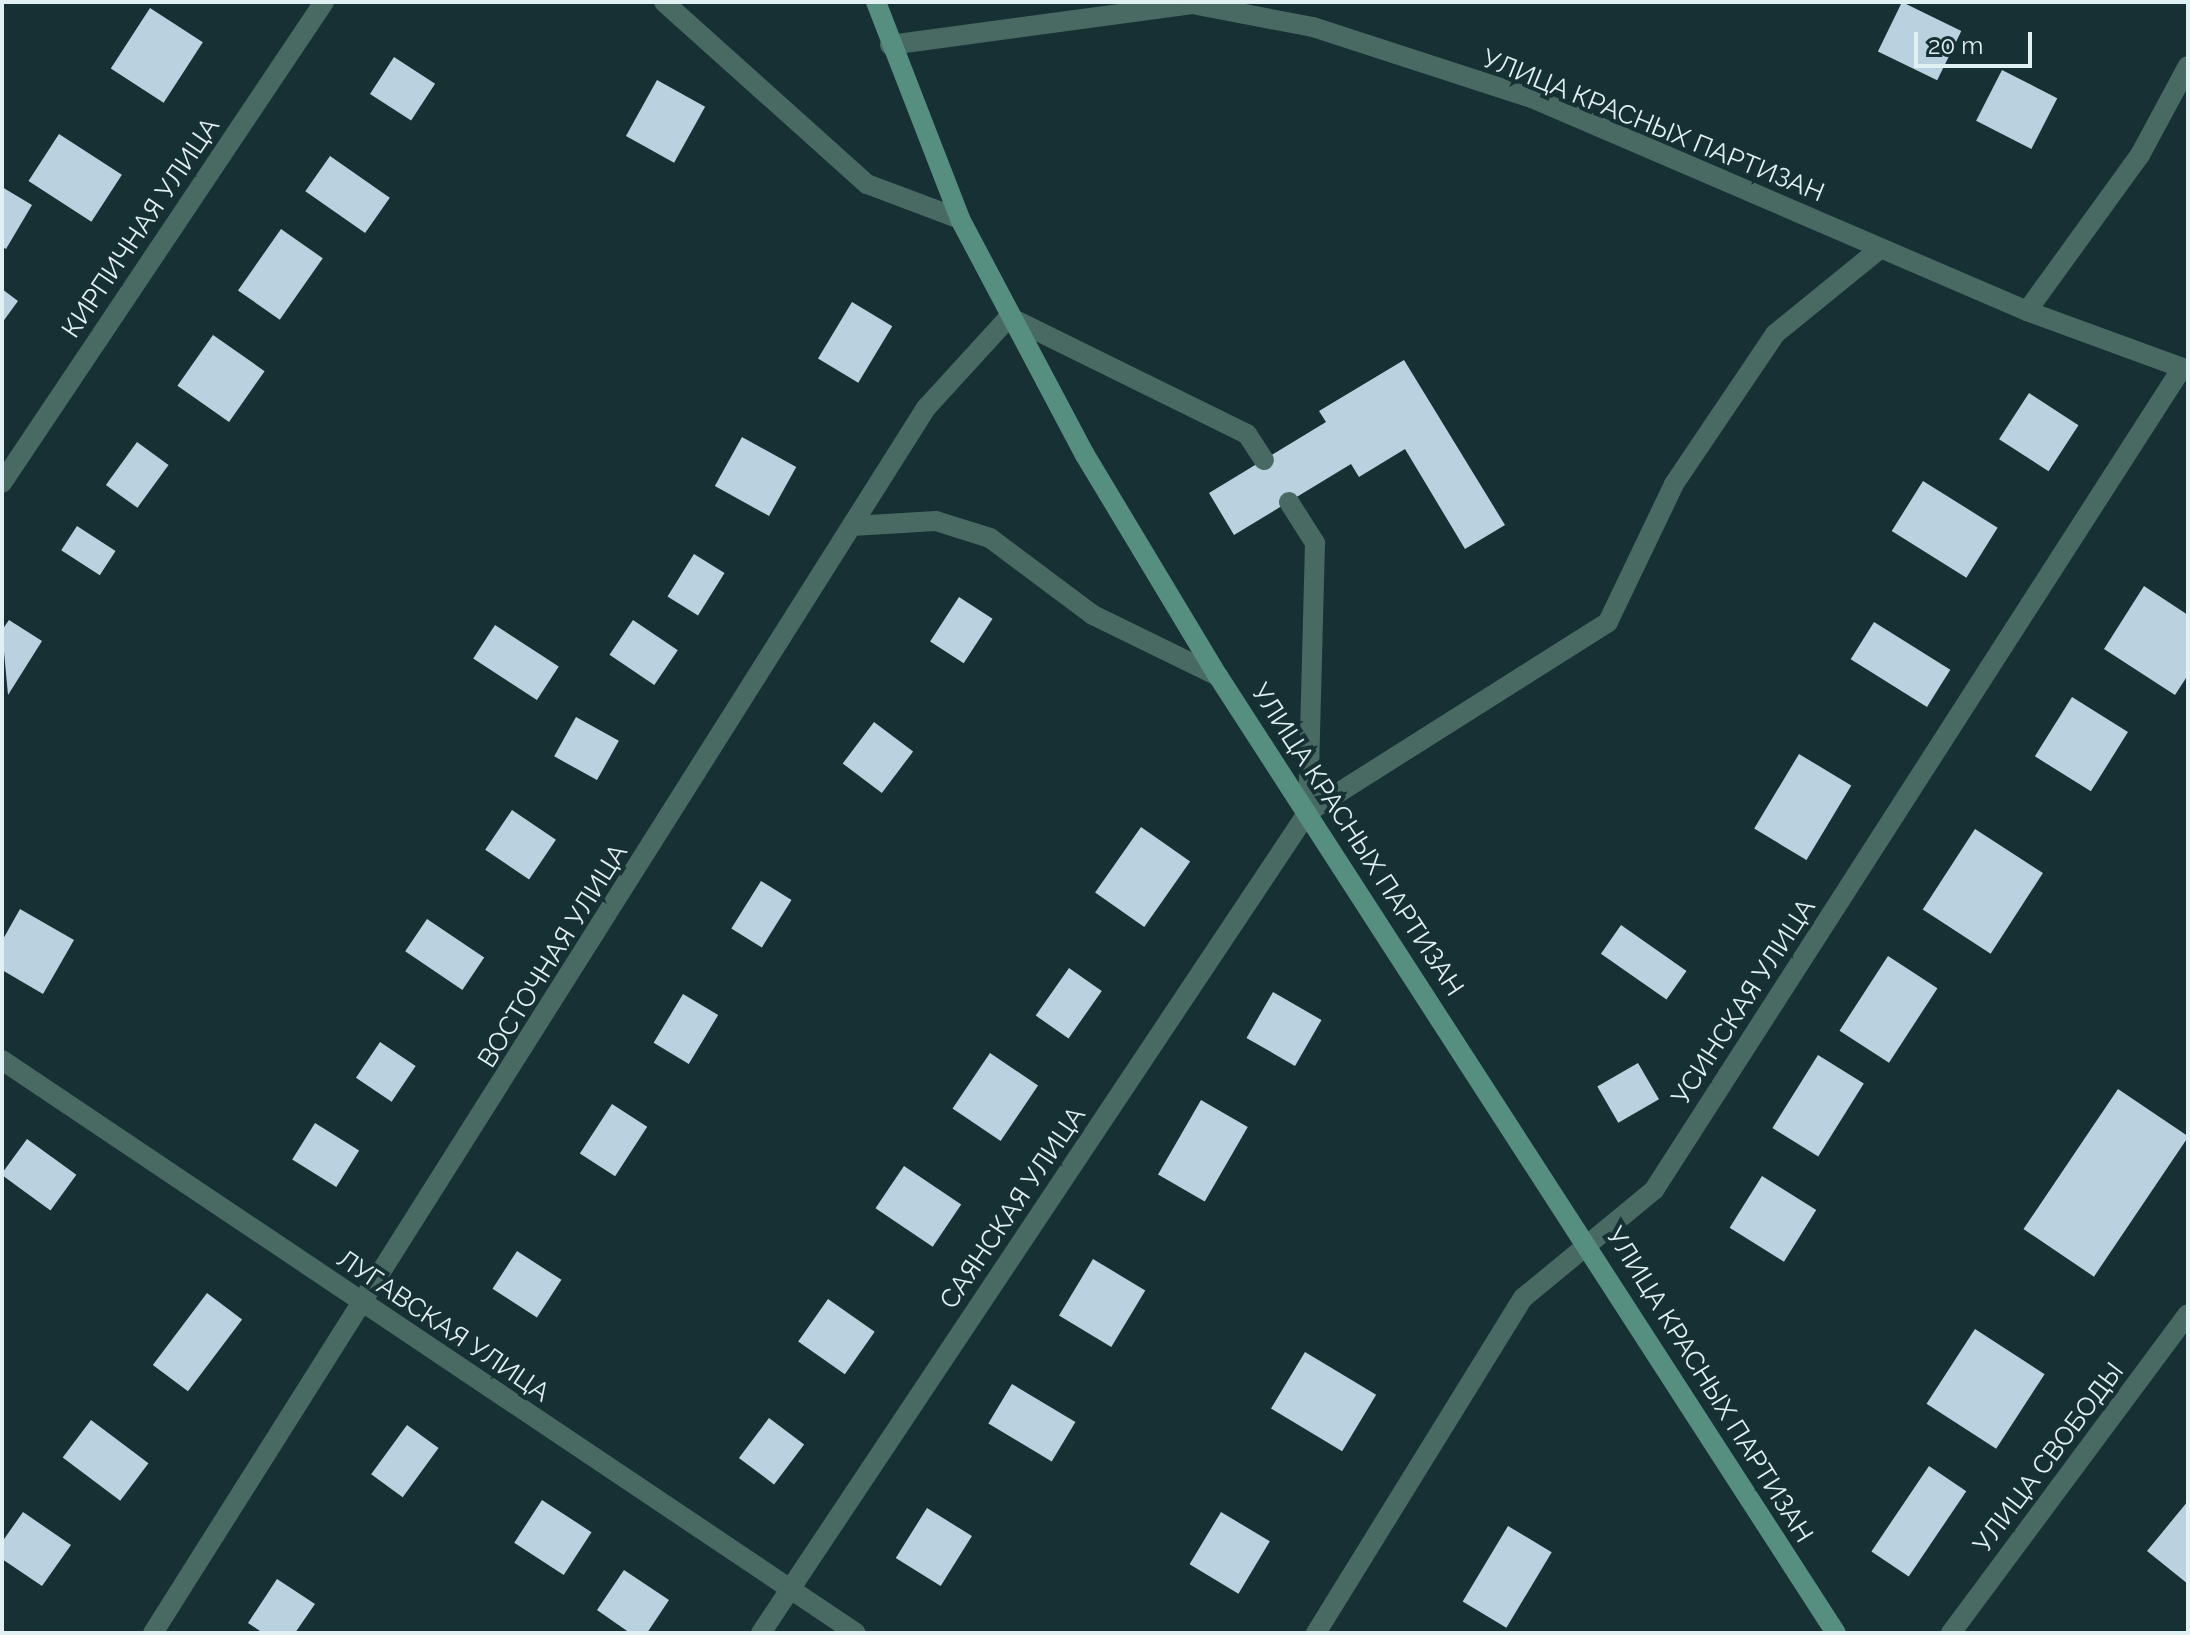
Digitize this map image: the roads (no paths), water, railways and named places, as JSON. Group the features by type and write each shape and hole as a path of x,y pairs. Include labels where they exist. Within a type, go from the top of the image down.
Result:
{"main road":[{"name":"УЛИЦА КРАСНЫХ ПАРТИЗАН","path":"876,2 890,45 960,219 1009,317 1218,676 1588,1242 1836,1633"}],"street":[{"name":"КИРПИЧНАЯ УЛИЦА","path":"2,483 324,2"},
{"path":"664,2 867,184 960,219"},
{"name":"УЛИЦА КРАСНЫХ ПАРТИЗАН","path":"890,45 1193,3 1313,27 1532,98 2027,311 2185,369"},
{"path":"2027,311 2140,155 2188,66"},
{"path":"1308,812 1608,622 1674,484 1775,334 1881,248"},
{"path":"1009,317 1247,434 1264,460"},
{"name":"ВОСТОЧНАЯ УЛИЦА","path":"153,1633 365,1306 926,408 1009,317"},
{"name":"УСИНСКАЯ УЛИЦА","path":"1316,1633 1523,1298 1654,1190 2185,369"},
{"path":"1289,502 1315,543 1308,812"},
{"path":"852,526 936,521 990,538 1093,615 1218,676"},
{"name":"САЯНСКАЯ УЛИЦА","path":"761,1633 1308,812"},
{"name":"ЛУГАВСКАЯ УЛИЦА","path":"2,1060 856,1633"},
{"name":"УЛИЦА СВОБОДЫ","path":"1951,1633 2188,1314"}]}
